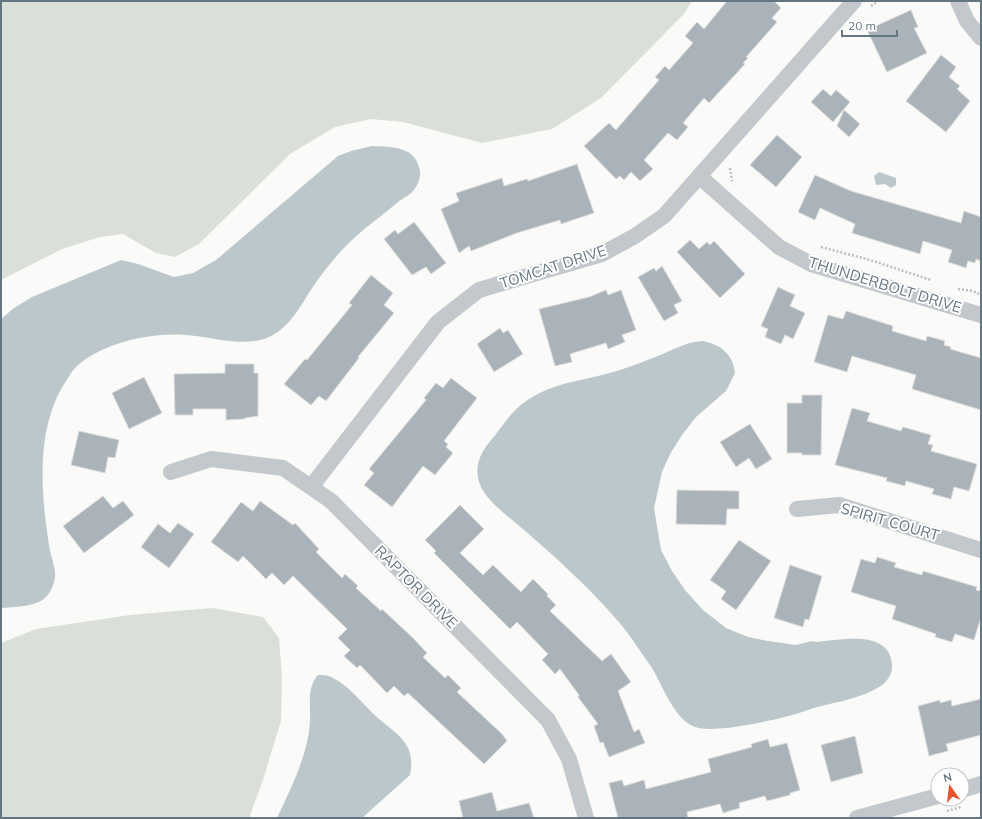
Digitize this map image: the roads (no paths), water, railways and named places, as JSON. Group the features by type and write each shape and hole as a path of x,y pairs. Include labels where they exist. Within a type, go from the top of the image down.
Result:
{"street":[{"path":"958,1 966,21 981,38"},
{"name":"TOMCAT DRIVE","path":"311,487 438,322 479,290 602,254 635,236 664,216 699,176 860,5"},
{"name":"THUNDERBOLT DRIVE","path":"699,176 779,247 812,264 981,315"},
{"name":"RAPTOR DRIVE","path":"171,472 211,459 283,468 331,501 548,720 569,759 586,818"},
{"name":"SPIRIT COURT","path":"797,509 839,506 981,550"},
{"path":"970,787 981,784"},
{"path":"857,818 930,798"}]}
